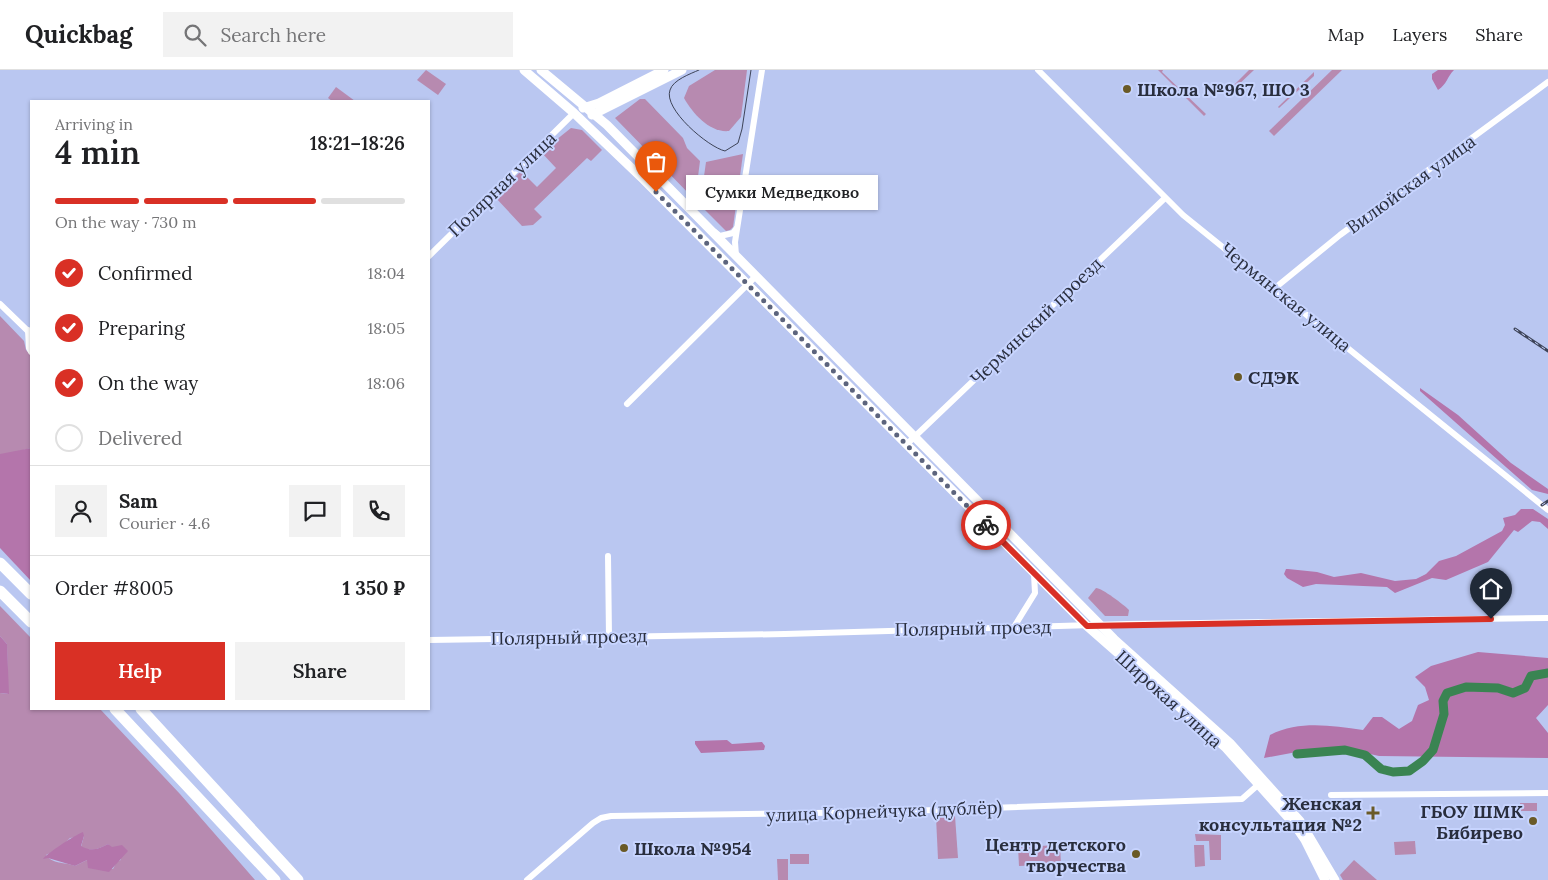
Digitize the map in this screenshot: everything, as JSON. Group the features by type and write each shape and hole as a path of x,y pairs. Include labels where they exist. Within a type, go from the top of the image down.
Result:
{"highway":[{"path":"0,563 30,593"},
{"path":"0,591 30,621"},
{"path":"116,710 275,880"},
{"path":"142,710 298,880"}],"main road":[{"name":"Широкая улица","path":"524,70 574,113 748,283 1087,626 1204,727 1259,784 1300,832 1331,879"},
{"name":"Широкая улица","path":"541,70 595,115 708,227 1100,625 1209,723 1268,784 1300,821 1331,879"},
{"name":"Полярная улица","path":"574,113 600,103 664,70"},
{"path":"574,113 595,115 682,70"},
{"path":"932,469 932,459 938,460"},
{"path":"1034,574 1042,573 1042,568"}],"street":[{"path":"736,256 737,228 762,70"},
{"name":"Чермянская улица","path":"1038,70 1165,198 1548,510"},
{"name":"Вилюйская улица","path":"1275,288 1327,245 1548,82"},
{"name":"Полярная улица","path":"430,255 574,113"},
{"name":"Чермянский проезд","path":"907,444 1165,198"},
{"path":"708,227 720,236 733,233 737,228"},
{"path":"627,404 756,276"},
{"path":"0,304 30,332"},
{"path":"608,556 609,637"},
{"path":"1014,627 1035,593 1034,574"},
{"name":"Полярный проезд","path":"430,640 1100,625 1548,618"},
{"name":"улица Корнейчука (дублёр)","path":"527,880 594,823 601,818 611,816 880,812 1242,799 1259,784"},
{"path":"1331,795 1548,793"}],"shaded area":[{"path":"426,70 446,84 438,95 417,80"},
{"path":"715,70 747,70 741,117 729,131 722,131 709,126 697,116 684,98 689,86"},
{"path":"1158,70 1163,70 1162,72 1206,114 1204,116"},
{"path":"1249,70 1254,70 1235,88 1237,92 1229,84 1233,86"},
{"path":"1332,70 1342,70 1274,136 1269,131"},
{"path":"1438,70 1454,70 1438,90 1432,79 1432,74"},
{"path":"1314,72 1314,76 1278,107"},
{"path":"336,87 354,100 331,100 328,98"},
{"path":"640,99 645,99 683,138 687,148 700,161 695,200 615,118"},
{"path":"571,128 582,130 602,150 591,161 587,158 534,209 542,217 533,225 522,226 495,197 521,171 537,187 556,168 541,152"},
{"path":"743,154 733,227 726,231 700,205 706,162"},
{"path":"0,316 24,341 26,350 30,354 30,448 0,456"},
{"path":"1420,388 1458,415 1511,463 1548,489 1548,494 1532,490 1420,391"},
{"path":"30,448 30,580 0,548 0,454"},
{"path":"1521,509 1533,509 1548,519 1548,529 1540,522 1532,521 1518,532 1514,530 1488,562 1446,580 1432,578 1395,593 1387,587 1316,584 1303,587 1287,578 1284,574 1286,569 1288,569 1317,572 1334,577 1361,573 1395,581 1416,579 1426,574 1439,561 1456,556 1502,531 1505,525 1503,518 1515,515"},
{"path":"1096,588 1108,594 1129,610 1128,616 1105,616 1088,598"},
{"path":"0,606 30,637 30,710 101,710 180,794 255,880 0,880 0,693 8,694 7,644 0,636","holes":["84,836 81,847 95,849 108,844 121,860 117,861 113,869 87,860 75,866 52,860 46,855 60,848 70,838"]},
{"path":"0,636 7,644 9,694 0,693"},
{"path":"1478,652 1548,658 1548,705 1536,718 1548,733 1548,758 1379,756 1343,748 1302,751 1264,758 1270,735 1293,727 1316,725 1363,730 1373,717 1382,717 1399,729 1412,721 1418,705 1429,700 1425,687 1415,677 1431,666"},
{"path":"727,740 732,744 762,742 765,746 764,750 701,753 695,744 695,741"},
{"path":"1520,803 1537,803 1537,811 1521,811"},
{"path":"955,816 958,858 938,859 936,817"},
{"path":"83,832 84,836 81,846 85,848 95,849 108,844 112,847 122,845 128,851 109,872 88,868 87,860 75,866 48,858 43,859 49,853"},
{"path":"1195,834 1221,835 1221,860 1210,860 1209,841 1196,841"},
{"path":"1415,841 1416,854 1395,855 1394,842"},
{"path":"1060,845 1061,864 1019,866 1018,847"},
{"path":"1194,845 1204,845 1205,866 1195,867"},
{"path":"790,854 809,854 809,864 790,864"},
{"path":"777,859 788,859 788,880 778,880"},
{"path":"1354,860 1377,880 1343,880 1340,875"}],"waterway":[{"path":"1297,754 1345,750 1365,755 1381,769 1393,772 1409,771 1423,761 1433,750 1444,714 1443,701 1447,693 1466,687 1498,688 1513,693 1525,688 1531,676 1548,673"}],"tram line":[{"path":"699,70 675,83 670,90 670,98 673,107 688,126 708,142 725,151 738,143 751,70"}],"railway":[{"path":"1515,329 1548,351"},
{"path":"1542,505 1548,501"}],"way so far":[{"path":"656,192 986,525"}],"place":[{"name":"Школа №967, ШО 3","path":"1127,89"},
{"name":"Сумки Медведково","path":"656,192"},
{"name":"СДЭК","path":"1238,377"},
{"name":"Женская консультация №2","path":"1373,813"},
{"name":"ГБОУ ШМК Бибирево","path":"1533,821"},
{"name":"Школа №954","path":"624,848"},
{"name":"Центр детского творчества","path":"1136,854"}],"route":[{"path":"986,525 1087,626 1491,619"}]}
